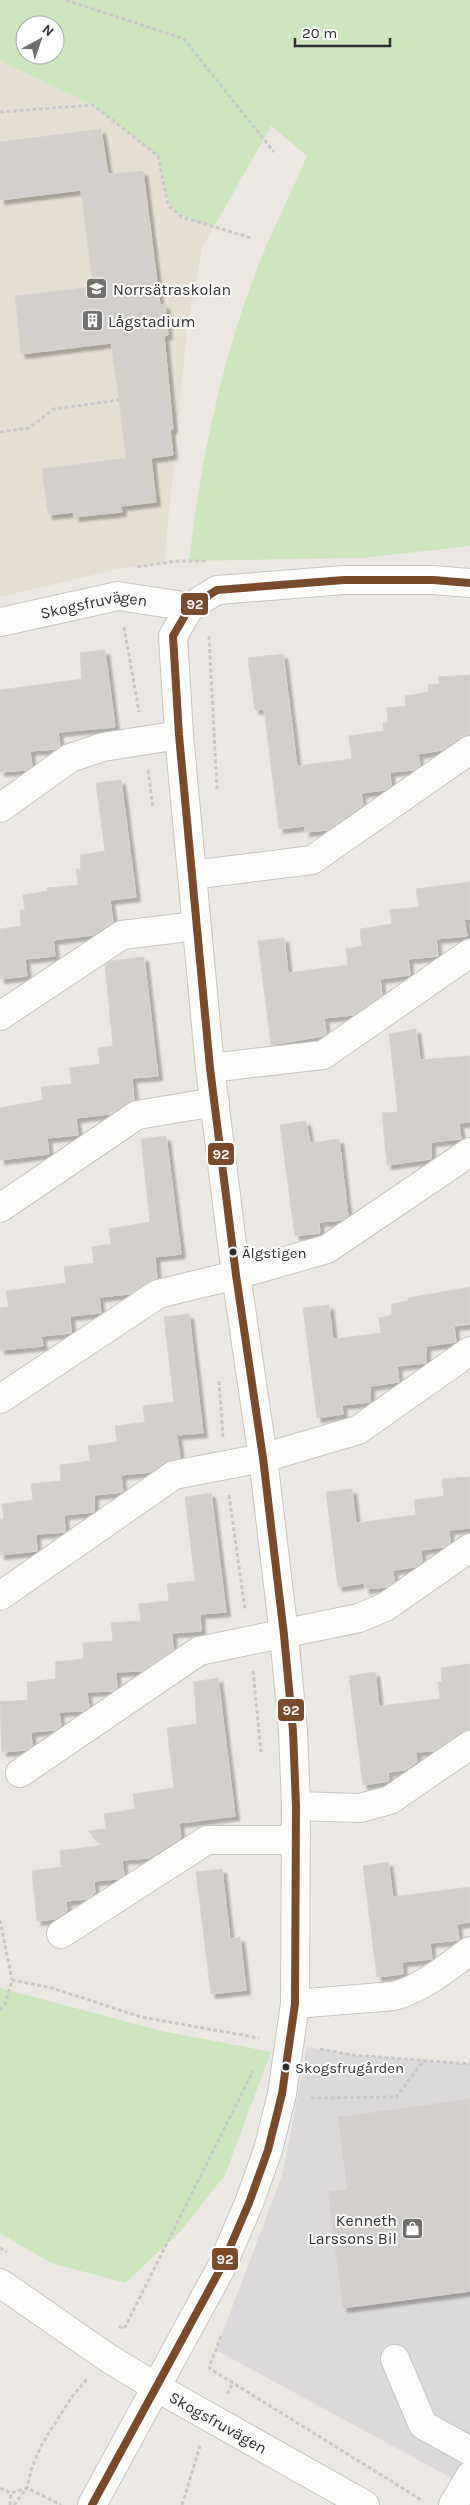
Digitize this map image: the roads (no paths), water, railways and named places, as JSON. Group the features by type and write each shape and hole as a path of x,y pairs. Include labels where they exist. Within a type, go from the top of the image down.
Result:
{"street":[{"path":"92,2505 221,2268 249,2203 268,2150 282,2094 294,2004 296,1806 293,1731 284,1634 263,1458 236,1275 210,1068 179,735 173,636 190,607 217,590 248,586 344,580 433,580 470,583"},
{"name":"Skogsfruvägen","path":"0,622 118,596 190,607"},
{"path":"0,808 70,758 103,747 179,735"},
{"path":"192,874 312,860 470,750"},
{"path":"0,1016 122,935 196,926"},
{"path":"210,1068 323,1055 470,953"},
{"path":"0,1208 137,1114 215,1102"},
{"path":"0,1399 158,1294 236,1275 327,1249 470,1152"},
{"path":"0,1596 174,1475 263,1458 358,1430 470,1351"},
{"path":"20,1773 199,1651 359,1618 385,1607 470,1548"},
{"path":"296,1806 360,1808 390,1800 470,1745"},
{"path":"60,1934 207,1840 296,1840"},
{"path":"294,2004 394,1996 423,1984 470,1951"},
{"name":"Skogsfruvägen","path":"0,2283 108,2358 213,2420 365,2505"},
{"path":"395,2359 423,2425 470,2451"},
{"path":"454,2505 470,2476"}],"place":[{"name":"Norrsätraskolan","path":"97,289"},
{"name":"Lågstadium","path":"92,321"},
{"name":"Älgstigen","path":"233,1252"},
{"name":"Skogsfrugården","path":"286,2067"},
{"name":"Kenneth Larssons Bil","path":"413,2229"}]}
